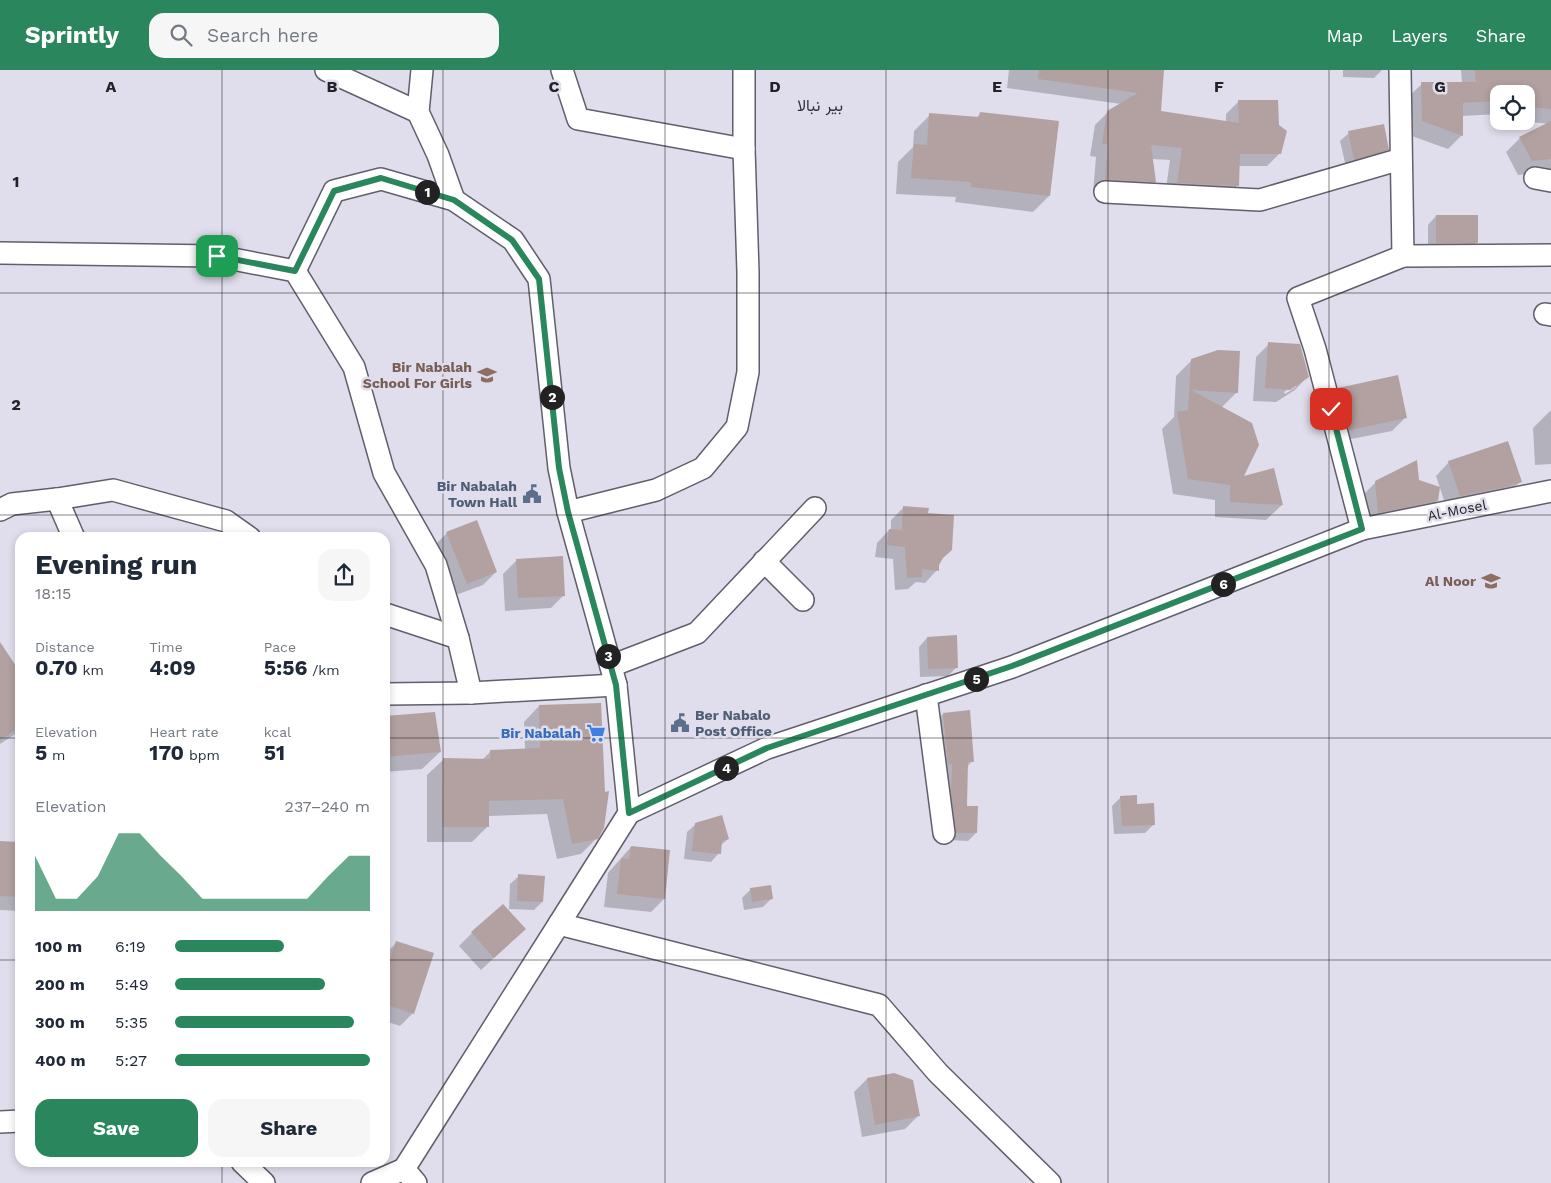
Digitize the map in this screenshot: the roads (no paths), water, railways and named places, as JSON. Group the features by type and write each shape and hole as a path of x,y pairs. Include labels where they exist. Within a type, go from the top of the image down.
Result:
{"street":[{"path":"326,70 418,112"},
{"path":"422,70 418,112 438,155 454,200"},
{"path":"562,70 578,119 744,148"},
{"path":"568,512 656,490 703,468 737,427 748,372 744,70"},
{"path":"1400,70 1403,256"},
{"path":"1105,192 1260,200 1401,159"},
{"path":"295,271 334,191 381,178 454,200 512,240 539,279 559,468 568,512 614,676 629,813 559,924 410,1176 372,1183"},
{"path":"0,253 217,256 295,271 354,368 384,473 436,565 458,638 471,693"},
{"path":"1362,529 1315,349 1298,298 1403,256 1551,255"},
{"path":"0,510 12,504 113,490 226,520 242,532"},
{"name":"Al-Mosel","path":"629,813 767,748 1012,666 1362,529 1551,491"},
{"path":"56,499 71,532"},
{"path":"390,694 471,693 614,676 697,633 814,508"},
{"path":"764,562 803,600"},
{"path":"390,616 458,638"},
{"path":"926,695 944,833"},
{"path":"559,924 879,1005 938,1073 1050,1183"},
{"path":"0,1122 15,1121"},
{"path":"247,1167 264,1183"}],"place":[{"name":"Bir Nabalah School For Girls","path":"487,375"},
{"name":"Bir Nabalah Town Hall","path":"532,494"},
{"name":"Al Noor","path":"1491,581"},
{"name":"Ber Nabalo Post Office","path":"680,723"},
{"name":"Bir Nabalah","path":"596,733"}],"district":[{"name":"بير نبالا","path":"820,105"}]}
